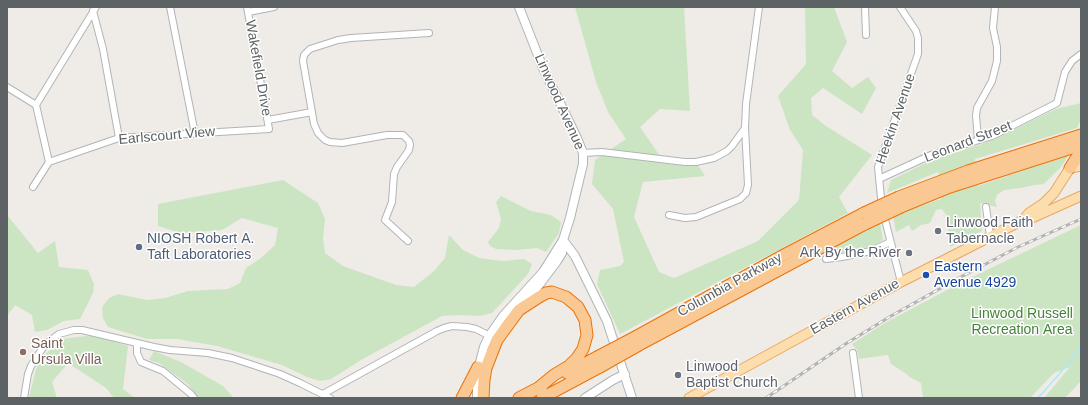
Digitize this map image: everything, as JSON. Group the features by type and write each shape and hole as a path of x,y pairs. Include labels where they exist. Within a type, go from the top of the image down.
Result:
{"highway":[{"name":"Columbia Parkway","path":"519,398 539,394 638,341 770,263 944,180 1081,135"},
{"name":"Columbia Parkway","path":"900,202 1081,145"},
{"path":"1070,168 1081,151"},
{"path":"483,398 486,368 493,338 520,310 546,293 552,292 566,297 578,307 587,327 586,342 577,358 569,366 554,375 539,394"},
{"path":"462,398 478,367"}],"main road":[{"name":"Linwood Avenue","path":"520,7 543,68 583,153 581,176 563,240"},
{"path":"1023,220 1029,213 1044,204 1070,168 1081,166"},
{"path":"1023,220 1032,218 1081,196"},
{"name":"Eastern Avenue","path":"689,398 901,282 1023,220"},
{"path":"520,310 562,253 563,240"},
{"path":"476,398 476,382 480,356 493,338 503,316 543,272 563,240"},
{"path":"563,240 575,256 607,321 632,398"},
{"path":"585,398 625,374"}],"street":[{"path":"170,7 195,134"},
{"path":"247,9 274,7"},
{"path":"669,215 685,218 696,217 740,199 746,193 748,185 745,128 746,104 759,7"},
{"path":"865,7 866,35"},
{"name":"Heekin Avenue","path":"900,7 916,31 918,38 918,54 878,167 882,208 901,282"},
{"path":"978,139 976,116 977,108 992,81 998,61 993,28 994,7"},
{"path":"33,187 50,162 36,105 95,9"},
{"path":"95,9 119,138"},
{"name":"Wakefield Drive","path":"247,9 269,128"},
{"path":"408,241 385,220 392,202 396,167 409,150 409,141 403,135 387,135 342,143 325,140 318,133 314,124 303,61 304,55 310,49 338,40 429,33"},
{"name":"Leonard Street","path":"879,179 931,155 978,139 992,136 1057,103 1062,81 1067,68 1081,54"},
{"path":"7,88 36,105"},
{"path":"268,120 312,112"},
{"name":"Earlscourt View","path":"50,162 119,138 269,128"},
{"path":"583,153 602,152 696,162 714,158 727,152 745,128"},
{"path":"986,207 990,236"},
{"path":"826,259 871,251 890,242"},
{"path":"323,394 432,333 444,328 452,326 467,327 475,329 493,338"},
{"path":"24,398 28,374 35,359 47,343 59,334 74,330 82,330 170,350 208,353 244,362 280,374 330,398"},
{"path":"136,343 137,354 141,362 163,371 194,398"},
{"path":"853,353 859,398"}],"green space":[{"path":"575,7 684,7 690,111 660,109 640,127 662,159 696,162 705,176 643,182 634,217 659,272 674,278 758,241 799,200 803,150 790,130 778,96 806,64 805,7 834,7 847,42 832,71 852,88 868,77 876,88 862,114 823,88 811,98 812,115 826,126 872,155 839,197 848,213 620,334 597,284 600,270 620,266 624,262 613,209 592,184 595,160 626,139 608,112 596,82"},
{"path":"1081,103 1081,119 1077,128 975,159 978,186 1069,155 1061,167 1044,184 1004,190 997,195 995,201 997,207 980,203 982,231 950,247 947,216 942,209 936,210 930,223 921,225 912,231 909,225 896,232 893,216 941,199 938,172 887,193 891,180 932,160 988,142 1056,109"},
{"path":"283,180 318,203 325,219 323,238 325,253 343,266 396,285 414,287 434,271 445,258 449,235 463,250 479,258 502,261 524,259 532,264 528,274 492,313 480,316 442,316 361,360 331,379 320,381 307,377 282,365 217,346 177,339 147,339 108,327 103,318 102,307 109,298 118,294 147,300 165,298 188,291 228,289 240,283 246,268 261,258 275,245 278,228 242,218 222,230 181,233 158,226 158,204"},
{"path":"501,196 531,211 551,215 561,222 559,233 546,252 537,248 516,250 496,249 490,246 488,242 499,228 501,219 496,202"},
{"path":"7,215 38,253 55,241 59,267 88,270 94,284 93,293 80,319 64,321 47,330 35,332 32,315 15,305 7,316"},
{"path":"880,223 883,240 873,246 827,256 824,252"},
{"name":"Linwood Russell Recreation Area","path":"1081,225 1081,381 1065,398 1044,398 1070,367 1054,373 1030,398 923,398 921,383 891,364 888,355 859,359 857,349 852,344 885,323 966,280"},
{"path":"94,335 128,346 123,389 135,398 114,398 106,388 68,363 52,382 57,398 29,398 38,361 62,339"},
{"path":"154,351 181,362 223,386 234,398 198,398 188,384 159,363 149,360"}],"waterway":[{"path":"1038,398 1068,364 1078,351 1081,343"}],"railway":[{"path":"766,398 847,343 891,316 1018,247 1081,219"}],"place":[{"name":"Linwood Faith Tabernacle","path":"938,231"},
{"name":"NIOSH Robert A. Taft Laboratories","path":"139,247"},
{"name":"Ark By the River","path":"909,253"},
{"name":"Eastern Avenue 4929","path":"926,275"},
{"name":"Saint Ursula Villa","path":"23,352"},
{"name":"Linwood Baptist Church","path":"678,375"}]}
